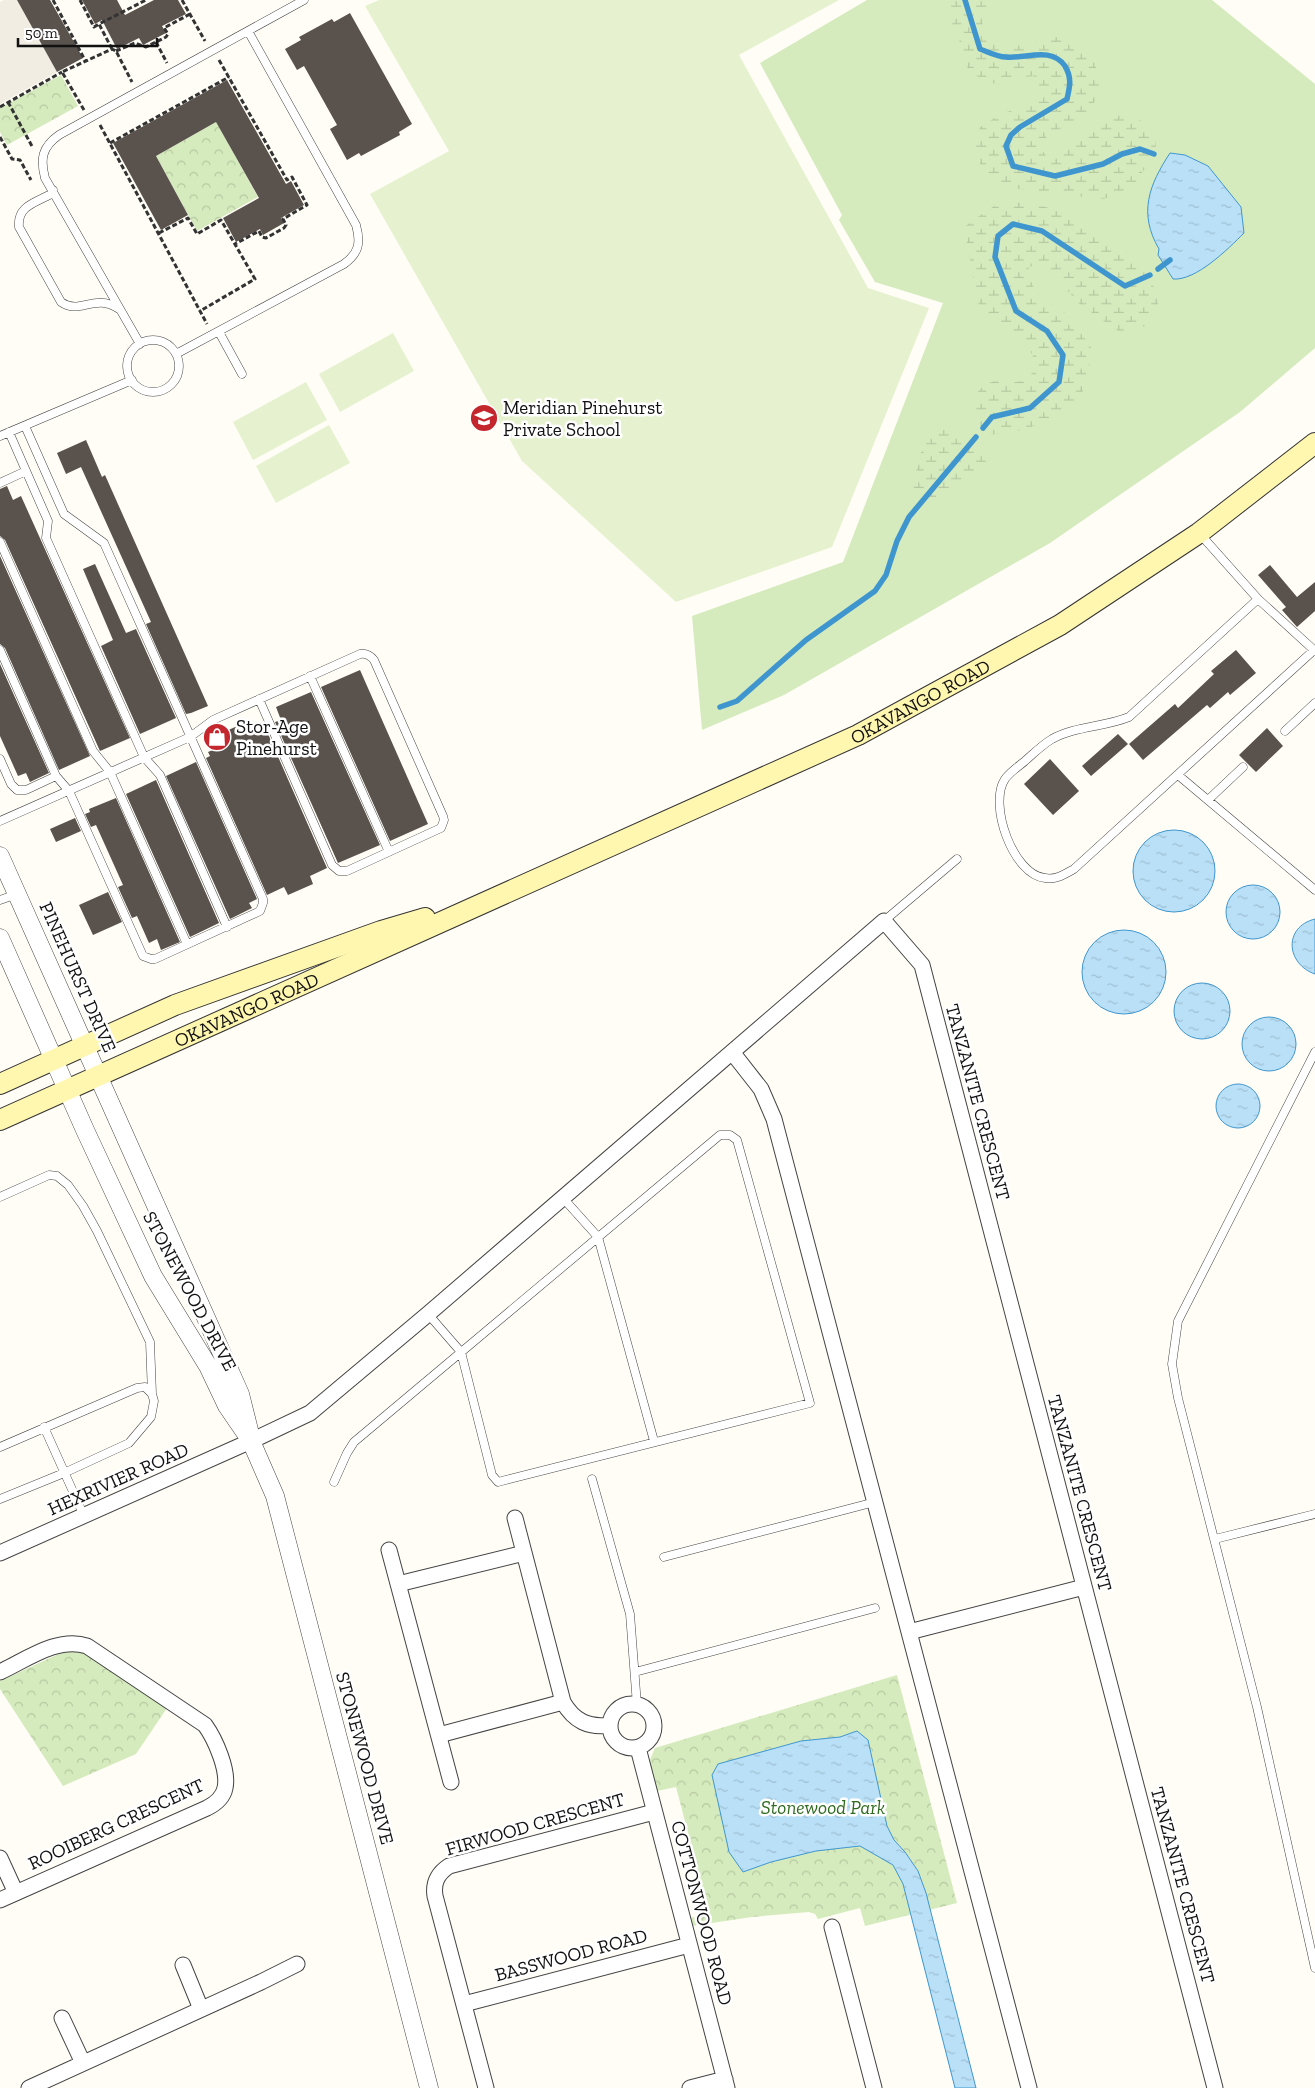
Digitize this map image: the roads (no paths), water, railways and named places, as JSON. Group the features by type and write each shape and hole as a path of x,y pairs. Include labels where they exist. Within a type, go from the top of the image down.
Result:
{"main road":[{"name":"OKAVANGO ROAD","path":"0,1120 858,735 1060,625 1199,533 1315,443"},
{"name":"OKAVANGO ROAD","path":"0,1084 174,1005 372,934 492,899"}],"street":[{"name":"PINEHURST DRIVE","path":"0,856 116,1115"},
{"name":"HEXRIVIER ROAD","path":"0,1553 310,1413 428,1314 884,921"},
{"name":"TANZANITE CRESCENT","path":"884,921 922,965 1215,2088"},
{"path":"0,938 68,1090"},
{"path":"732,1052 761,1089 774,1119 1029,2088"},
{"name":"STONEWOOD DRIVE","path":"68,1090 153,1276 208,1366 227,1406 251,1441"},
{"name":"STONEWOOD DRIVE","path":"116,1115 240,1394 251,1441 275,1496 429,2088"},
{"path":"515,1518 563,1702 571,1714 582,1722 599,1726 610,1725"},
{"path":"389,1550 452,1782"},
{"path":"398,1584 524,1553"},
{"path":"909,1632 1084,1587"},
{"name":"ROOIBERG CRESCENT","path":"0,1672 64,1643 79,1643 87,1646 204,1725 215,1739 225,1781 223,1794 219,1800 207,1808 0,1900"},
{"path":"439,1735 563,1702"},
{"path":"637,1705 649,1712 654,1726 650,1740 638,1748 629,1748 621,1746 615,1741 610,1725 616,1711 622,1706 637,1705"},
{"name":"COTTONWOOD ROAD","path":"638,1748 726,2083"},
{"name":"FIRWOOD CRESCENT","path":"486,2088 435,1896 435,1882 442,1870 449,1866 654,1812"},
{"name":"ROOIBERG CRESCENT","path":"0,1858 16,1893"},
{"path":"832,1927 874,2088"},
{"name":"BASSWOOD ROAD","path":"464,2004 689,1944"},
{"path":"183,1964 201,2009"},
{"path":"29,2088 297,1964"},
{"path":"62,2018 83,2063"},
{"path":"690,2088 726,2083"}],"lane":[{"path":"140,344 45,178 42,166 43,152 52,140 304,0"},
{"path":"176,354 344,264 352,258 359,248 356,225 248,30"},
{"path":"53,190 51,194 20,212 18,218 19,227 61,302 67,307 104,302 121,310"},
{"path":"216,333 242,374"},
{"path":"146,341 160,341 167,344 176,354 179,368 177,375 174,381 164,390 157,392 142,389 132,380 128,372 129,356 140,344 146,341"},
{"path":"0,436 132,380"},
{"path":"0,650 56,776 69,791 143,956 151,959 156,958 260,911 264,903 104,543 64,514 25,426"},
{"path":"9,432 48,521 46,538 144,757 160,775 227,927"},
{"path":"0,483 26,471"},
{"path":"48,521 64,514"},
{"path":"1199,533 1258,599 1314,651 1074,870 1060,877 1045,878 1033,874 1021,863 1012,849 1002,820 1000,806 1001,790 1005,779 1043,745 1054,738 1115,723 1129,717 1258,599"},
{"path":"0,542 93,751 110,772 187,944"},
{"path":"0,821 190,737 212,720 310,676 360,654 368,654 374,660 444,820 443,824 438,831 347,871 335,869 259,699"},
{"path":"310,676 389,852"},
{"path":"1285,731 1315,703"},
{"path":"0,759 11,784 17,790 26,790 56,776"},
{"path":"1208,800 1243,767"},
{"path":"1178,775 1315,890"},
{"path":"884,921 957,859"},
{"path":"0,900 17,894"},
{"path":"1315,1052 1178,1321 1172,1364 1176,1390 1257,1707 1315,1968"},
{"path":"334,1482 354,1442 461,1352 598,1237 720,1135 730,1134 737,1140 810,1403 498,1482 492,1475 461,1352 428,1314"},
{"path":"0,1197 49,1175 57,1176 68,1185 97,1231 150,1342 152,1394 154,1401 151,1417 129,1443 64,1473 0,1499"},
{"path":"563,1198 598,1237 654,1441"},
{"path":"0,1446 138,1388 145,1387 152,1394"},
{"path":"44,1428 84,1516"},
{"path":"592,1479 630,1614 636,1672 637,1705"},
{"path":"664,1557 875,1502"},
{"path":"1215,1539 1315,1514"},
{"path":"636,1672 875,1608"}],"water":[{"path":"1170,153 1185,155 1208,166 1241,207 1244,233 1221,255 1201,270 1192,275 1173,279 1158,255 1159,249 1149,223 1148,211 1156,176"},
{"path":"1174,830 1190,833 1203,842 1212,855 1215,871 1212,887 1203,900 1190,909 1174,912 1158,909 1145,900 1136,887 1133,871 1136,855 1145,842 1158,833"},
{"path":"1248,885 1258,885 1268,889 1276,897 1280,912 1276,927 1268,935 1258,939 1248,939 1238,935 1230,927 1226,917 1226,907 1230,897 1238,889"},
{"path":"1315,919 1315,974 1305,969 1298,962 1292,946 1293,937 1297,930 1305,923"},
{"path":"1124,930 1140,933 1154,942 1163,956 1166,972 1163,988 1154,1002 1140,1011 1124,1014 1108,1011 1094,1002 1085,988 1082,972 1085,956 1094,942 1108,933"},
{"path":"1202,983 1213,985 1222,991 1228,1000 1230,1011 1228,1022 1222,1031 1213,1037 1202,1039 1191,1037 1182,1031 1176,1022 1174,1011 1176,1000 1182,991 1191,985"},
{"path":"1269,1017 1279,1019 1288,1025 1294,1034 1296,1044 1294,1054 1288,1063 1279,1069 1269,1071 1259,1069 1250,1063 1244,1054 1242,1044 1244,1034 1250,1025 1259,1019"},
{"path":"1242,1084 1254,1090 1259,1097 1259,1115 1254,1122 1247,1127 1234,1128 1226,1125 1219,1118 1216,1102 1219,1094 1226,1087"},
{"path":"857,1731 868,1740 887,1826 894,1840 918,1871 926,1893 976,2088 955,2088 903,1884 893,1865 860,1846 816,1851 771,1862 743,1872 729,1852 712,1775 718,1764 801,1741 840,1737"}],"waterway":[{"path":"965,0 980,49 1003,57 1053,56 1065,66 1069,74 1070,86 1067,99 1020,127 1011,135 1006,146 1013,166 1055,176 1103,164 1122,154 1140,149 1154,154"},
{"path":"983,428 992,417 1030,408 1059,382 1063,355 1047,331 1016,311 995,257 998,236 1013,224 1042,231 1125,286 1150,275"},
{"path":"1158,269 1170,260"},
{"path":"720,707 737,701 806,640 875,591 886,575 897,541 909,517 976,437"}],"place":[{"name":"Meridian Pinehurst Private School","path":"484,418"},
{"name":"Stor-Age Pinehurst","path":"217,737"}],"park label":[{"name":"Stonewood Park","path":"823,1807"}]}
